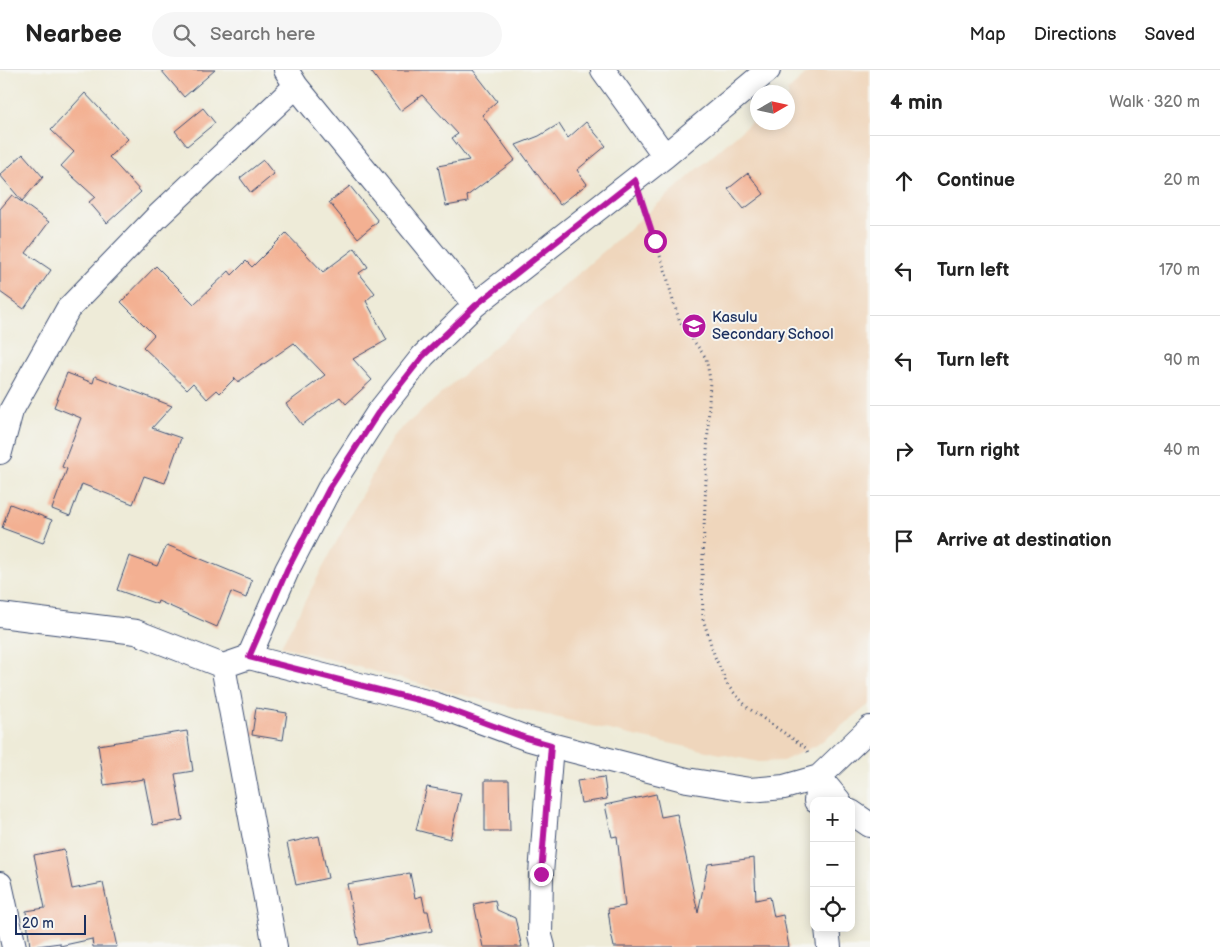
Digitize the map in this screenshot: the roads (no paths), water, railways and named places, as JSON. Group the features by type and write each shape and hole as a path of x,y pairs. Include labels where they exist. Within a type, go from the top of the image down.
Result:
{"street":[{"path":"603,70 665,156"},
{"path":"249,657 287,570 329,489 378,413 423,356 476,305 665,156 768,70"},
{"path":"0,452 6,408 68,309 291,78 476,305"},
{"path":"0,615 136,632 223,666 249,657 434,704 526,738 551,745 687,780 750,790 784,787 819,777 870,728"},
{"path":"223,666 275,947"},
{"path":"543,947 540,936 541,874 551,745"},
{"path":"816,797 819,777"},
{"path":"819,777 836,797"},
{"path":"855,815 870,825"},
{"path":"0,884 14,947"},
{"path":"827,932 829,947"}],"place":[{"name":"Kasulu Secondary School","path":"694,326"}]}
